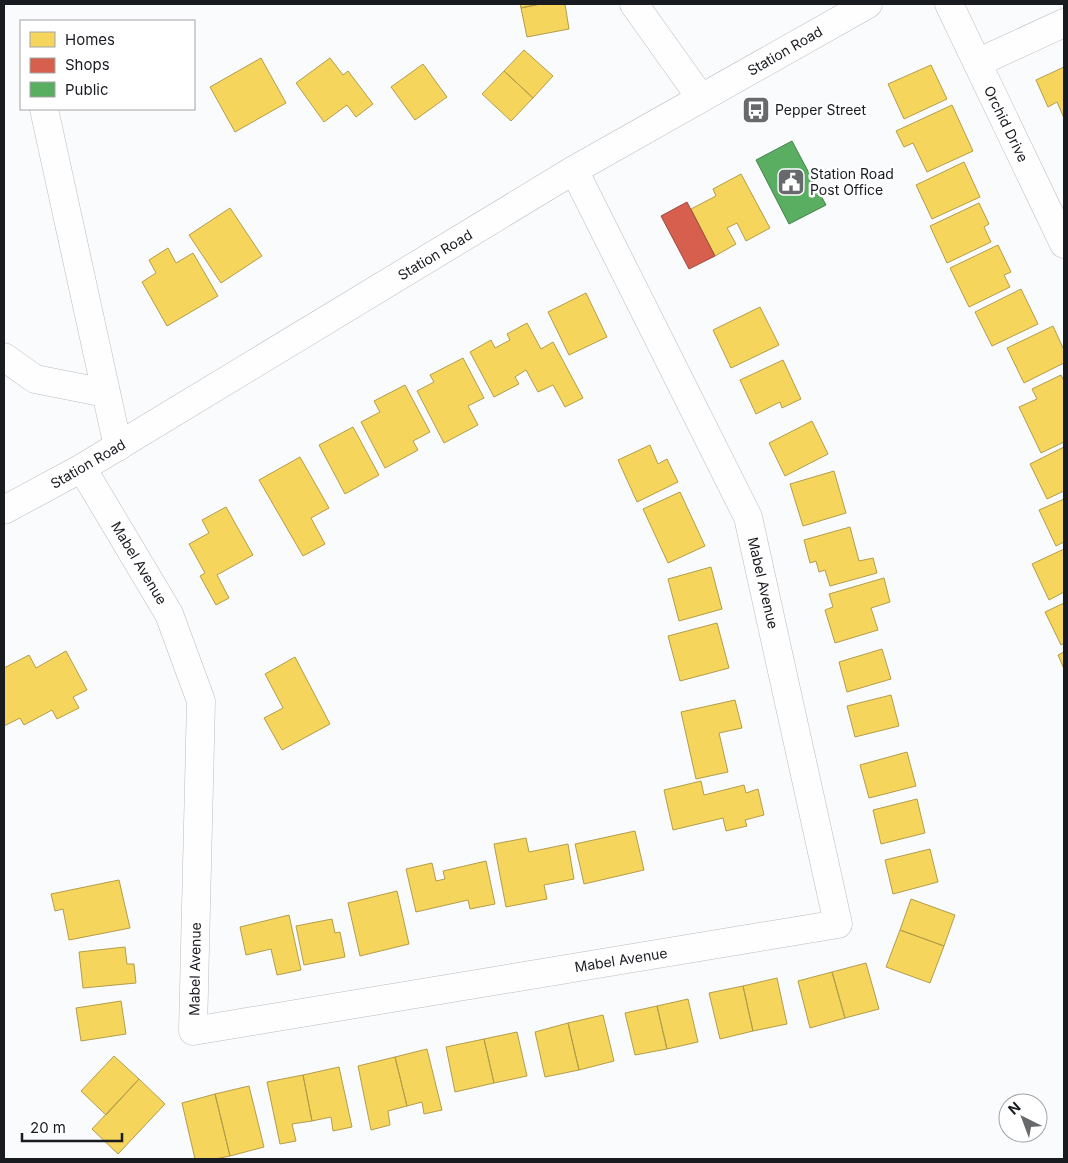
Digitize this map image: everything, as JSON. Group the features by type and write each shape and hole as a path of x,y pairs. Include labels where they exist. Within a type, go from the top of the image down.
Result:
{"street":[{"path":"634,4 702,98"},
{"name":"Station Road","path":"4,510 118,447 574,170 868,4"},
{"name":"Orchid Drive","path":"949,4 1064,244"},
{"path":"977,63 1064,23"},
{"path":"44,110 118,447"},
{"name":"Mabel Avenue","path":"82,468 169,614 201,700 193,1031 838,924 748,517 574,170"},
{"path":"4,357 35,379 106,393"}],"building: Homes":[{"path":"520,4 540,4 521,8"},
{"path":"540,4 565,4 569,29 527,37 521,8"},
{"path":"524,50 553,76 533,98 504,71"},
{"path":"261,58 286,103 235,132 210,87"},
{"path":"330,58 343,75 348,71 373,104 356,117 347,105 324,122 296,83"},
{"path":"423,64 447,97 415,120 391,87"},
{"path":"931,65 947,99 904,119 888,84"},
{"path":"1064,67 1064,118 1057,102 1048,107 1036,80"},
{"path":"504,71 533,98 511,121 482,94"},
{"path":"952,105 973,151 927,172 913,143 904,147 896,131"},
{"path":"964,162 980,197 932,219 916,185"},
{"path":"741,174 770,228 746,241 737,223 727,228 736,244 715,256 691,209 716,196 713,189"},
{"path":"979,203 989,224 984,227 991,242 947,263 930,226"},
{"path":"230,208 262,256 221,283 189,235"},
{"path":"998,245 1011,272 1004,275 1010,287 969,307 950,268"},
{"path":"168,248 176,263 193,253 218,296 167,326 142,282 156,273 149,260"},
{"path":"1021,289 1038,324 992,346 975,312"},
{"path":"586,293 607,337 569,355 548,312"},
{"path":"760,307 779,345 731,368 713,330"},
{"path":"527,323 541,349 553,342 583,398 565,407 553,385 538,392 526,370 515,377 519,384 494,397 470,352 491,340 495,348 510,340 507,334"},
{"path":"1053,326 1064,350 1064,363 1024,383 1007,348"},
{"path":"463,358 484,398 468,406 478,425 444,443 417,391 434,382 430,375"},
{"path":"783,360 801,399 782,408 780,402 756,414 740,380"},
{"path":"1061,375 1064,381 1064,442 1041,453 1019,407 1037,399 1032,389"},
{"path":"405,385 430,432 413,441 418,450 385,468 361,422 380,412 374,401"},
{"path":"812,421 828,454 785,476 769,443"},
{"path":"353,427 379,475 345,494 319,445"},
{"path":"650,445 658,464 667,459 678,482 637,502 618,460"},
{"path":"1064,447 1064,491 1047,499 1030,464"},
{"path":"300,457 329,508 311,518 325,544 303,556 259,480"},
{"path":"834,471 846,513 803,526 790,484"},
{"path":"680,492 705,546 668,563 643,509"},
{"path":"1064,499 1064,542 1056,546 1039,510"},
{"path":"226,507 253,555 217,575 229,598 216,605 200,576 205,573 189,544 209,533 202,520"},
{"path":"850,527 859,561 873,558 877,573 830,586 825,570 819,572 816,561 810,563 804,540"},
{"path":"1064,549 1064,592 1049,600 1032,564"},
{"path":"711,567 722,609 679,621 668,579"},
{"path":"884,578 890,602 871,608 878,630 835,643 825,610 833,607 829,594"},
{"path":"1064,603 1064,643 1061,645 1045,612"},
{"path":"717,623 729,668 680,681 668,636"},
{"path":"882,649 891,679 847,692 839,662"},
{"path":"66,651 87,690 73,697 79,708 57,719 52,710 24,725 20,718 4,726 4,668 29,655 36,668"},
{"path":"1064,652 1064,669 1058,655"},
{"path":"295,657 330,724 282,750 264,718 283,708 265,674"},
{"path":"891,695 899,726 855,737 847,706"},
{"path":"735,700 742,728 719,733 728,772 696,779 681,712"},
{"path":"907,752 916,786 869,798 860,765"},
{"path":"701,781 704,795 744,785 746,793 758,789 764,815 745,820 747,826 726,831 723,818 673,830 664,790"},
{"path":"917,799 925,833 881,844 873,810"},
{"path":"635,831 644,870 584,884 575,844"},
{"path":"526,838 529,852 568,844 574,879 544,885 547,899 506,907 494,844"},
{"path":"930,849 938,882 893,894 885,860"},
{"path":"486,861 495,904 470,909 468,900 416,912 406,869 432,863 436,881 445,879 443,871"},
{"path":"119,880 130,928 69,940 63,909 55,911 51,894"},
{"path":"397,891 409,944 360,956 348,903"},
{"path":"911,899 955,915 944,946 900,930"},
{"path":"289,915 301,970 277,975 271,949 246,955 240,927"},
{"path":"332,919 335,933 340,932 345,957 304,965 296,926"},
{"path":"900,930 944,946 930,983 886,967"},
{"path":"125,947 127,964 134,964 136,983 83,988 79,952"},
{"path":"866,963 879,1009 845,1018 832,972"},
{"path":"832,972 845,1018 810,1028 798,981"},
{"path":"777,978 787,1024 753,1031 743,986"},
{"path":"743,986 753,1031 720,1039 709,993"},
{"path":"688,999 698,1042 667,1049 657,1006"},
{"path":"121,1001 126,1034 81,1041 76,1008"},
{"path":"657,1006 667,1049 635,1055 625,1013"},
{"path":"603,1015 614,1061 579,1070 568,1023"},
{"path":"568,1023 579,1070 545,1077 535,1032"},
{"path":"517,1032 527,1076 494,1083 484,1039"},
{"path":"484,1039 494,1083 455,1092 446,1047"},
{"path":"427,1049 442,1110 424,1114 422,1102 407,1106 395,1057"},
{"path":"114,1056 139,1079 106,1115 81,1091"},
{"path":"395,1057 407,1106 388,1111 390,1125 371,1130 358,1066"},
{"path":"339,1067 352,1127 333,1131 331,1117 312,1121 303,1075"},
{"path":"303,1075 312,1121 292,1124 296,1141 280,1144 267,1082"},
{"path":"139,1079 165,1104 118,1154 92,1129"},
{"path":"249,1086 264,1147 230,1156 215,1094"},
{"path":"215,1094 230,1156 215,1159 195,1159 182,1103"}],"building: Shops":[{"path":"687,202 715,256 689,269 661,216"}],"building: Public":[{"name":"Station Road Post Office","path":"792,141 826,205 789,224 756,160"}],"place":[{"name":"Pepper Street","path":"756,110"},
{"name":"Station Road Post Office","path":"791,182"}]}
